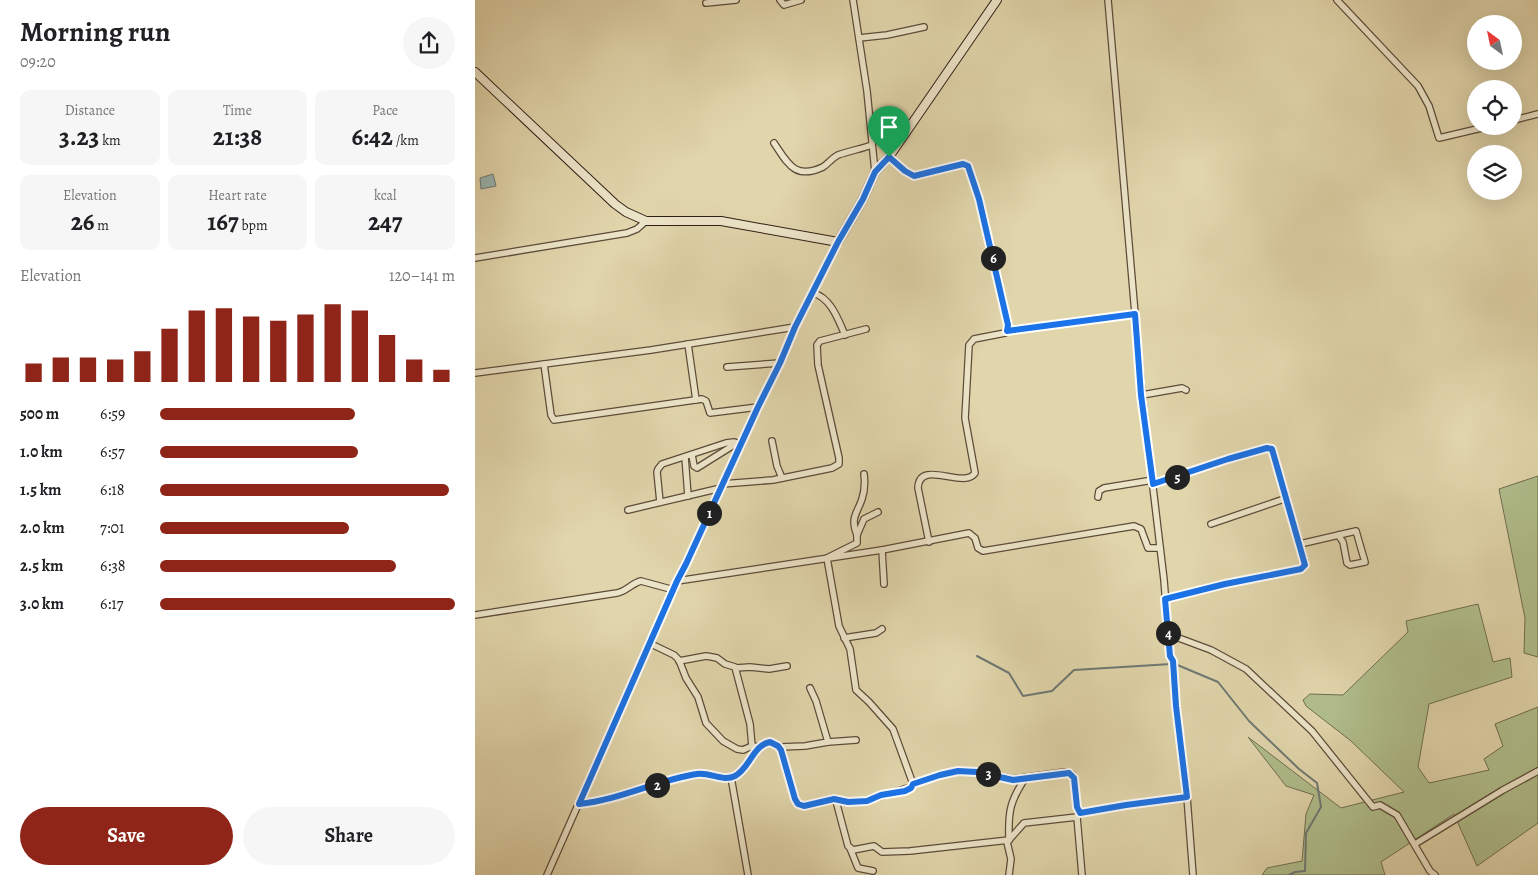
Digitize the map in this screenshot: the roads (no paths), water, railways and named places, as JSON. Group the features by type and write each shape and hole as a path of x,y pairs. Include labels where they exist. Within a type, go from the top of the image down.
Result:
{"street":[{"path":"705,3 736,0"},
{"path":"780,0 784,5 801,0"},
{"path":"853,0 867,91 875,172"},
{"path":"547,875 739,444 838,242 863,199 875,172 889,157 997,0"},
{"path":"1108,0 1141,395 1153,482 1170,656 1173,661 1193,875"},
{"path":"1337,0 1418,86 1429,106 1439,138 1467,131"},
{"path":"859,38 923,27"},
{"path":"475,72 615,204 626,212 646,221 721,221 838,242"},
{"path":"1522,118 1538,114"},
{"path":"774,143 789,165 797,171 803,172 825,166 839,155 872,145"},
{"path":"889,157 914,176 963,164 968,166 979,199 998,277 1008,325 1007,331"},
{"path":"475,258 627,233 637,229 646,221"},
{"path":"813,293 823,298 832,308 845,335"},
{"path":"929,542 918,488 920,479 932,475 966,479 975,473 965,418 969,345 974,338 1001,334 1007,331 1135,314"},
{"path":"475,373 688,344 795,327"},
{"path":"628,510 721,486 773,480 832,468 839,464 816,348 821,342 866,329"},
{"path":"688,344 696,400"},
{"path":"727,367 780,363"},
{"path":"544,364 551,415 554,420 704,399 710,413 758,407"},
{"path":"1141,395 1182,388 1186,390"},
{"path":"772,441 781,478"},
{"path":"660,502 658,469 662,464 727,443 739,444"},
{"path":"692,455 694,466 697,468 739,444"},
{"path":"1098,497 1099,491 1104,488 1153,482 1269,448 1274,451 1305,567 1165,599"},
{"path":"685,457 688,496"},
{"path":"827,558 857,543 854,518 863,495 864,474"},
{"path":"1211,524 1287,498"},
{"path":"857,535 864,519 878,512"},
{"path":"677,581 882,550 969,533 973,535 978,548 983,551 1134,526 1141,530 1148,548 1160,548"},
{"path":"1300,544 1338,535 1356,531 1365,562 1350,565 1347,563 1343,542 1338,535"},
{"path":"882,550 884,584"},
{"path":"827,558 839,626 849,649 856,690 893,729 913,784"},
{"path":"475,615 617,593 641,581 674,590"},
{"path":"844,638 876,633 882,629"},
{"path":"1169,634 1211,650 1246,669 1312,730 1373,807 1380,805 1397,814 1430,871 1435,875"},
{"path":"649,643 674,655 679,661 686,678 696,693 709,728 732,748 743,750 770,742 780,747 856,740"},
{"path":"679,661 706,656 717,658 725,664 736,668 750,667 766,670 787,666"},
{"path":"579,804 607,800 697,774 731,777 744,768 756,747 736,668"},
{"path":"810,688 816,701 828,742"},
{"path":"780,747 795,799 798,804 804,806 834,799 836,801 848,802 867,801 881,795 908,789 913,784 940,775 958,771 977,772 1013,780 1065,772 1072,774 1079,815 1082,875"},
{"path":"1415,844 1503,790 1538,771"},
{"path":"731,777 748,875"},
{"path":"1009,875 1011,859 1008,841 1010,808 1026,777"},
{"path":"850,848 855,850 876,846 882,852 910,851 1008,841 1024,823 1079,815 1126,805 1187,797"},
{"path":"836,801 848,846 858,868 873,871"}],"water":[{"path":"493,174 496,186 481,189 480,178"}],"waterway":[{"path":"977,656 1009,673 1023,696 1052,691 1074,670 1171,664"},
{"path":"1175,664 1218,682 1249,721 1299,769 1317,783 1321,807 1306,833 1305,871 1289,875"}]}
